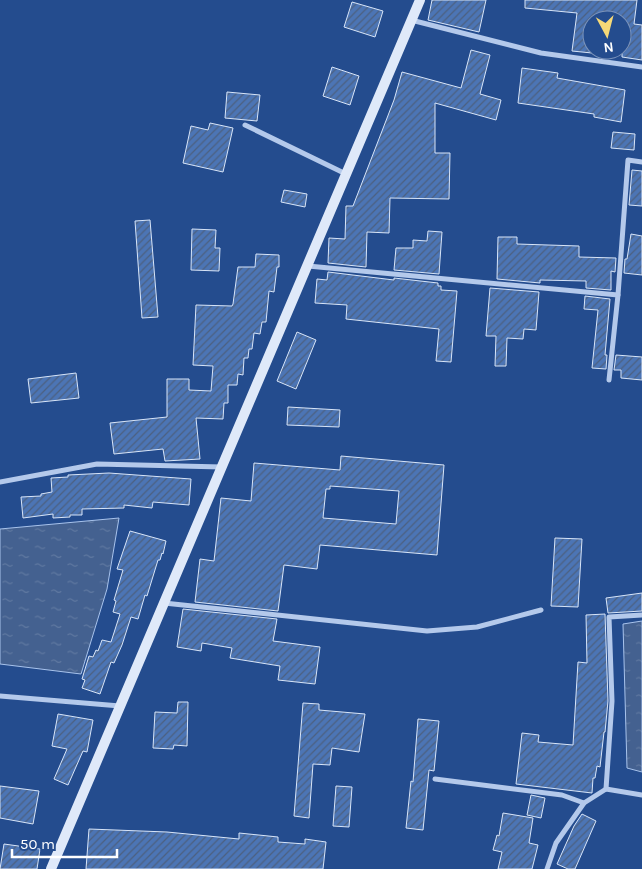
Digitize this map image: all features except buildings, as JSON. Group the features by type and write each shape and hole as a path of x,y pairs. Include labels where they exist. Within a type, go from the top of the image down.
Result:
{"main road":[{"path":"51,869 420,0"}],"street":[{"path":"412,20 541,53 642,67"},
{"path":"245,125 346,174"},
{"path":"609,380 618,295 628,160 642,162"},
{"path":"308,266 618,295"},
{"path":"0,482 97,464 222,467"},
{"path":"164,603 427,631 478,627 541,610"},
{"path":"606,789 612,701 609,617 642,614"},
{"path":"0,696 120,706"},
{"path":"435,779 562,795 584,803"},
{"path":"546,869 556,843 584,803 606,789 642,795"}],"water":[{"path":"119,518 107,589 81,674 0,664 0,529"},
{"path":"642,621 642,772 627,768 623,624"}]}
